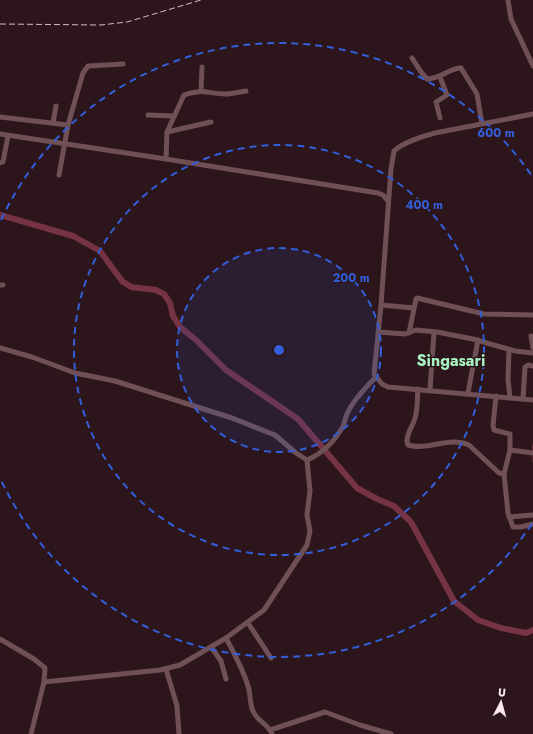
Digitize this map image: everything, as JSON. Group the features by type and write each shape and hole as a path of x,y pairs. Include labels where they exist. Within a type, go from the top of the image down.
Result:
{"street":[{"path":"508,0 511,20 533,66"},
{"path":"412,58 425,79 429,80 440,77 457,68 461,68 477,94 482,124"},
{"path":"59,175 68,125 81,78 86,67 93,65 123,64"},
{"path":"201,91 202,67"},
{"path":"440,77 447,94 436,102 440,118"},
{"path":"166,159 167,132 184,95 194,91 227,94 246,91"},
{"path":"53,123 56,106"},
{"path":"533,114 424,136 395,150 393,153 374,374 384,386 533,400"},
{"path":"148,115 174,116"},
{"path":"0,117 68,125"},
{"path":"167,132 211,122"},
{"path":"0,134 378,193 383,195 388,201"},
{"path":"0,164 3,162 8,136"},
{"path":"409,332 416,299 418,298 484,314 533,315"},
{"path":"381,305 414,308"},
{"path":"378,332 400,334 416,330 458,335 509,350 533,353"},
{"path":"430,390 434,332"},
{"path":"532,336 533,348"},
{"path":"468,393 478,340"},
{"path":"0,348 32,357 75,373 115,380 232,418 275,434 296,453 308,460"},
{"path":"509,350 508,379 510,398"},
{"path":"523,399 526,367 533,366"},
{"path":"308,460 318,455 341,430 347,414 376,377"},
{"path":"418,389 417,409 415,419 408,436 408,445 418,447 454,442 469,445 498,473 504,474"},
{"path":"496,396 493,429 496,432 510,434 510,450 504,474 509,517 513,527 533,524"},
{"path":"510,450 532,453"},
{"path":"44,682 166,669 180,665 226,638 264,610 307,545 310,531 307,515 310,491 308,460"},
{"path":"509,517 533,515"},
{"path":"248,623 271,658"},
{"path":"226,638 235,654 249,687 254,714 271,732 325,712 355,724 390,734"},
{"path":"0,639 45,668 44,682 30,734"},
{"path":"211,647 220,661 226,679"},
{"path":"166,669 177,706 179,734"}],"waterway":[{"path":"0,215 73,236 100,251 122,281 131,287 156,290 164,294 170,303 173,316 180,327 196,340 226,370 298,419 357,488 394,506 411,522 454,601 478,620 501,628 526,633 533,630"},
{"path":"532,445 533,451"},
{"path":"533,456 533,462"}],"railway":[{"path":"0,24 101,25 127,22 201,0"}],"district":[{"name":"Singasari","path":"451,360"}]}
